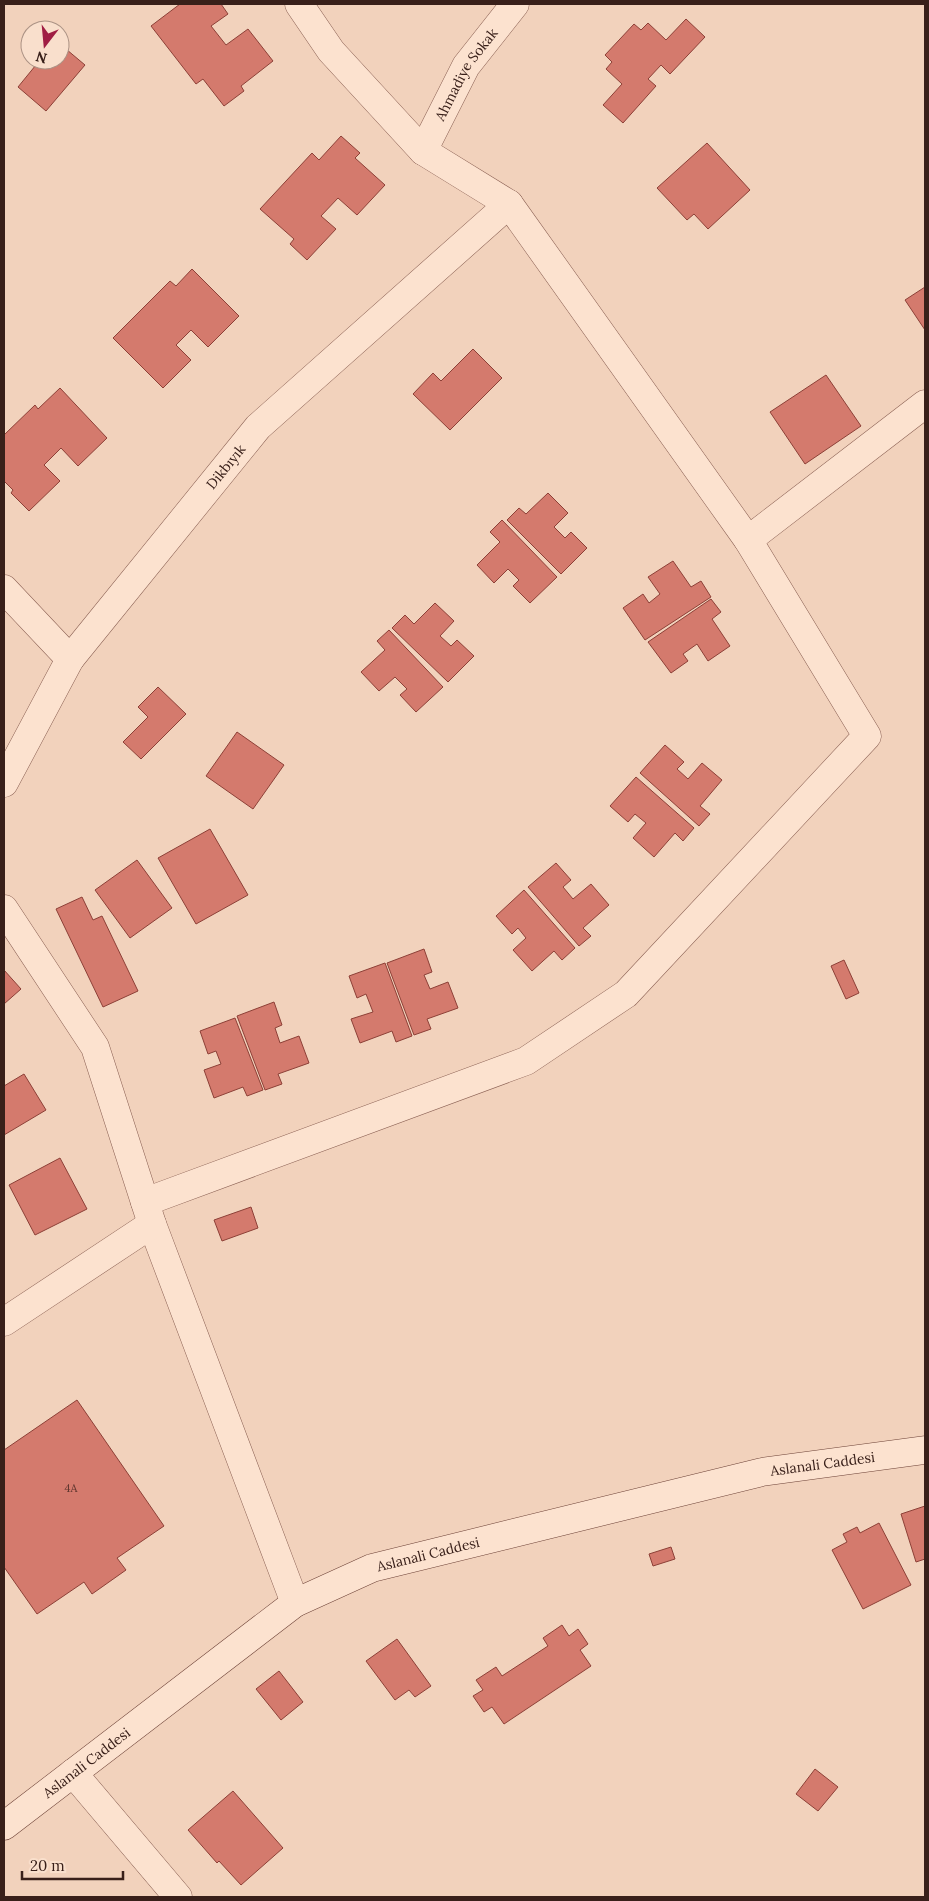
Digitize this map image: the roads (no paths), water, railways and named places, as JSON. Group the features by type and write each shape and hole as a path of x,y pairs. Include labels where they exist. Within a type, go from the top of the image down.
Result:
{"street":[{"path":"4,1322 149,1213 526,1061 626,994 867,736 748,540 508,204 423,151 331,51 299,4"},
{"name":"Ahmadiye Sokak","path":"423,151 466,66 515,4"},
{"name":"Dikbıyık","path":"4,783 70,659 258,427 508,204"},
{"path":"748,540 925,404"},
{"path":"4,589 70,659"},
{"path":"4,909 95,1047 149,1213 296,1602"},
{"name":"Aslanali Caddesi","path":"4,1826 296,1602 372,1568 762,1472 925,1450"},
{"path":"73,1773 178,1897"}]}
